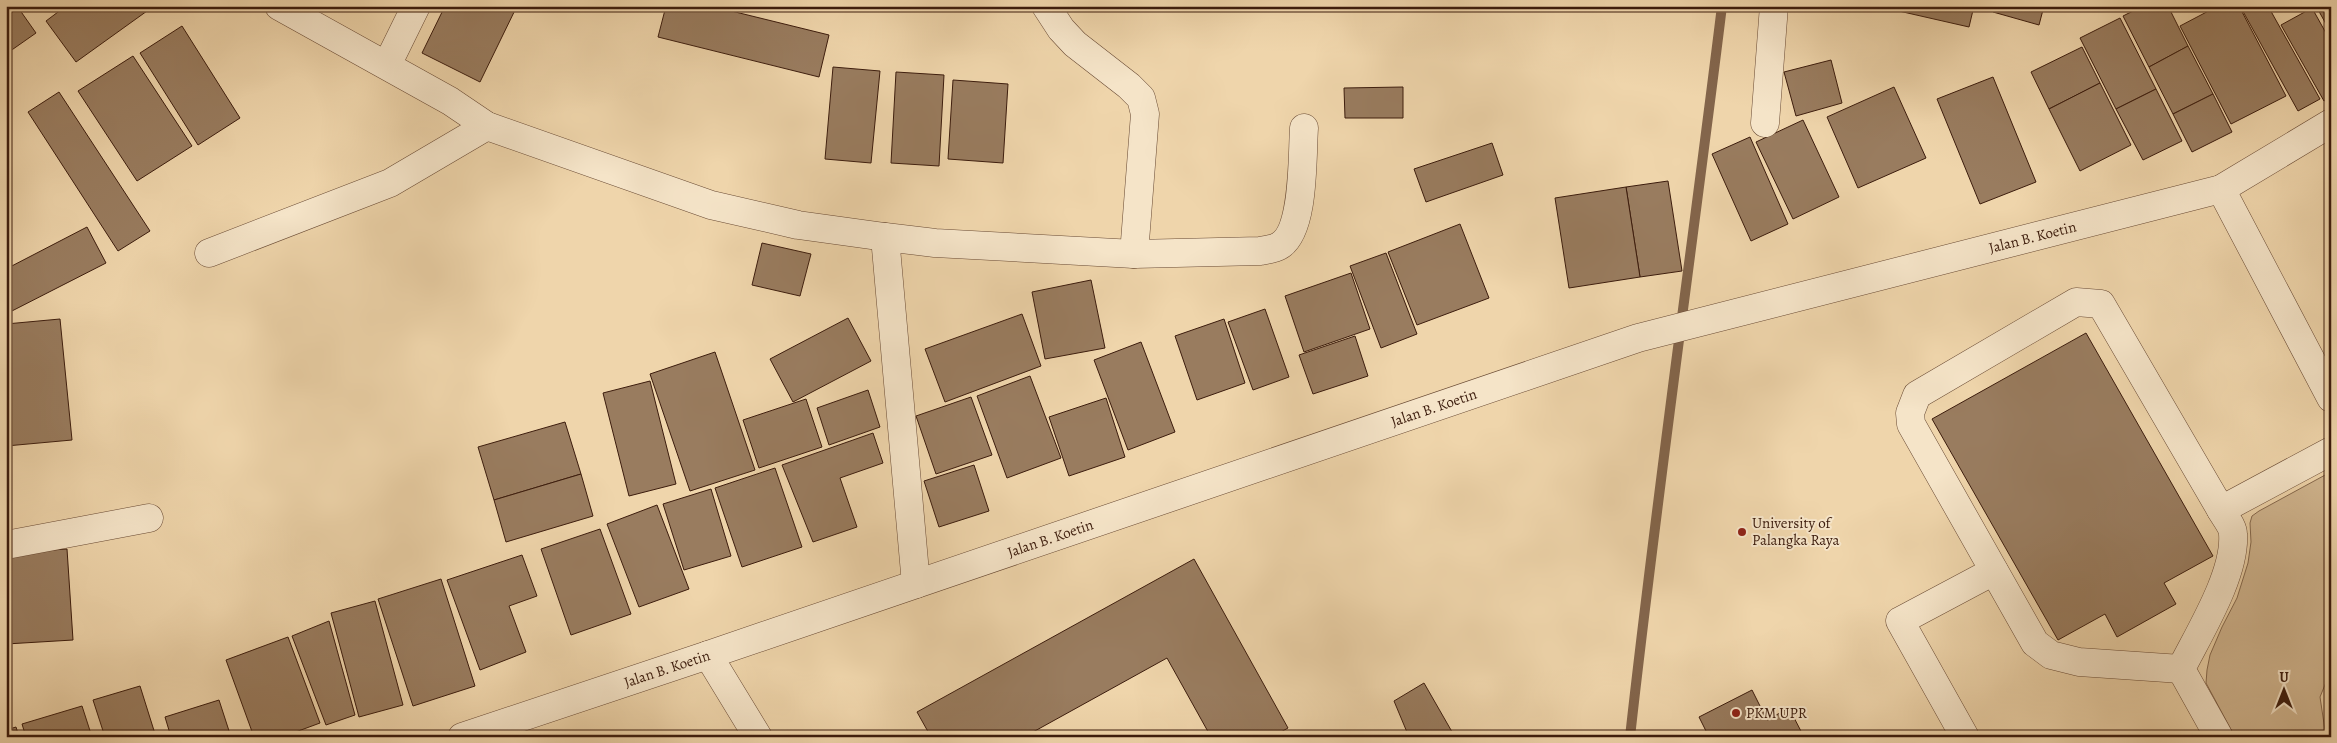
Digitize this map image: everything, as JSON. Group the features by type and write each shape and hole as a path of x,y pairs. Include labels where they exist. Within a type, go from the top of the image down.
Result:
{"street":[{"path":"279,6 450,100 487,126 711,205 798,225 935,243 1134,254 1260,252 1280,246 1295,227 1299,208 1304,128"},
{"path":"387,65 416,6"},
{"path":"1046,6 1061,29 1075,44 1130,86 1141,98 1144,114 1134,254"},
{"path":"1765,123 1774,6"},
{"name":"Jalan B. Koetin","path":"462,737 1638,338 2221,189 2331,123"},
{"path":"209,253 390,184 487,126"},
{"path":"2221,189 2331,398"},
{"path":"885,237 916,584"},
{"path":"2076,302 2101,304 2233,533 2229,564 2215,602 2181,668 2079,662 2051,655 2035,643 1911,424 1910,413 1917,395 2076,302"},
{"path":"2221,510 2331,451"},
{"path":"6,545 149,518"},
{"path":"1965,737 1900,621 1994,571"},
{"path":"708,655 758,737"},
{"path":"2181,668 2219,737"}],"shaded area":[{"path":"2327,474 2331,481 2331,670 2320,697 2326,737 2235,737 2206,683 2207,670 2210,655 2237,598 2248,563 2252,516"}],"building":[{"path":"6,6 17,6 36,33 6,54"},
{"path":"66,6 154,6 76,62 46,21"},
{"path":"445,6 517,6 480,82 422,53"},
{"path":"666,6 711,6 829,35 819,77 658,37"},
{"path":"1891,6 1974,6 1969,27 1890,9"},
{"path":"1995,6 2044,6 2039,25 1993,12"},
{"path":"2143,6 2168,6 2188,46 2149,67 2123,16"},
{"path":"2218,6 2239,6 2286,96 2231,124 2180,26"},
{"path":"2240,6 2268,6 2320,99 2298,111"},
{"path":"2316,6 2331,6 2331,33"},
{"path":"2312,8 2331,42 2331,97 2324,101 2281,25"},
{"path":"2120,18 2156,89 2116,109 2080,38"},
{"path":"182,26 240,118 198,145 140,53"},
{"path":"2188,46 2213,94 2173,114 2149,67"},
{"path":"2082,47 2100,83 2049,109 2031,72"},
{"path":"133,56 192,146 137,181 78,91"},
{"path":"1831,60 1842,103 1796,116 1784,72"},
{"path":"833,67 880,71 871,163 825,159"},
{"path":"896,72 944,75 939,166 891,163"},
{"path":"1993,77 2036,182 1980,204 1937,99"},
{"path":"953,80 1008,84 1003,163 948,159"},
{"path":"2100,83 2131,145 2080,171 2049,109"},
{"path":"1403,87 1403,118 1345,118 1344,88"},
{"path":"1894,87 1926,158 1858,188 1827,117"},
{"path":"2156,89 2182,141 2143,160 2116,109"},
{"path":"59,92 150,231 118,251 28,112"},
{"path":"2213,94 2232,132 2192,152 2173,114"},
{"path":"1803,120 1839,197 1793,219 1756,142"},
{"path":"1750,137 1788,224 1751,241 1712,154"},
{"path":"1492,143 1503,175 1426,202 1414,169"},
{"path":"1668,181 1682,271 1640,277 1626,187"},
{"path":"1626,187 1640,277 1569,288 1555,198"},
{"path":"1460,224 1489,298 1417,325 1388,252"},
{"path":"87,227 106,263 6,314 6,269"},
{"path":"762,243 811,254 800,296 752,285"},
{"path":"1386,253 1417,334 1381,348 1350,266"},
{"path":"1351,273 1370,329 1304,352 1285,296"},
{"path":"1091,280 1105,348 1045,359 1032,292"},
{"path":"1265,309 1289,377 1253,390 1228,322"},
{"path":"1022,314 1041,366 945,402 925,349"},
{"path":"848,318 871,361 793,402 770,359"},
{"path":"60,319 72,440 6,446 6,324"},
{"path":"1224,319 1245,383 1197,400 1175,336"},
{"path":"2086,333 2213,556 2164,583 2176,604 2117,637 2105,614 2058,640 1932,419"},
{"path":"1355,336 1368,376 1313,394 1299,355"},
{"path":"1141,342 1175,432 1128,450 1094,360"},
{"path":"715,352 755,470 690,491 650,374"},
{"path":"1030,376 1061,458 1007,478 977,396"},
{"path":"650,381 676,484 629,496 603,393"},
{"path":"868,390 880,427 829,445 817,408"},
{"path":"971,397 992,455 936,474 916,416"},
{"path":"1106,398 1125,457 1069,476 1049,417"},
{"path":"806,399 822,447 759,468 743,420"},
{"path":"565,422 581,474 494,500 478,447"},
{"path":"873,433 883,463 840,478 857,527 813,542 782,465"},
{"path":"974,465 989,511 939,527 924,481"},
{"path":"775,468 802,547 742,567 715,488"},
{"path":"581,474 593,516 506,542 494,500"},
{"path":"711,489 731,556 684,570 663,504"},
{"path":"657,505 689,589 639,607 607,524"},
{"path":"600,529 631,614 571,635 541,549"},
{"path":"67,549 73,640 6,644 6,553"},
{"path":"522,555 537,596 509,606 526,652 480,670 447,580"},
{"path":"1194,559 1288,728 1272,737 1211,737 1167,658 1024,737 931,737 917,712"},
{"path":"441,579 475,686 413,706 378,599"},
{"path":"375,601 403,705 359,717 331,613"},
{"path":"329,621 355,715 326,725 292,636"},
{"path":"288,637 320,723 282,737 254,737 226,660"},
{"path":"1424,683 1455,737 1409,737 1394,701"},
{"path":"140,686 156,737 105,737 93,700"},
{"name":"PKM UPR","path":"1752,690 1767,720 1789,708 1804,737 1709,737 1699,717"},
{"path":"219,700 231,737 171,737 165,717"},
{"path":"82,706 92,737 26,737 22,724"},
{"path":"16,727 19,737 6,737 6,730"}],"waterway":[{"path":"1630,737 1722,6"}],"place":[{"name":"University of Palangka Raya","path":"1742,532"},
{"name":"PKM UPR","path":"1736,713"}]}
